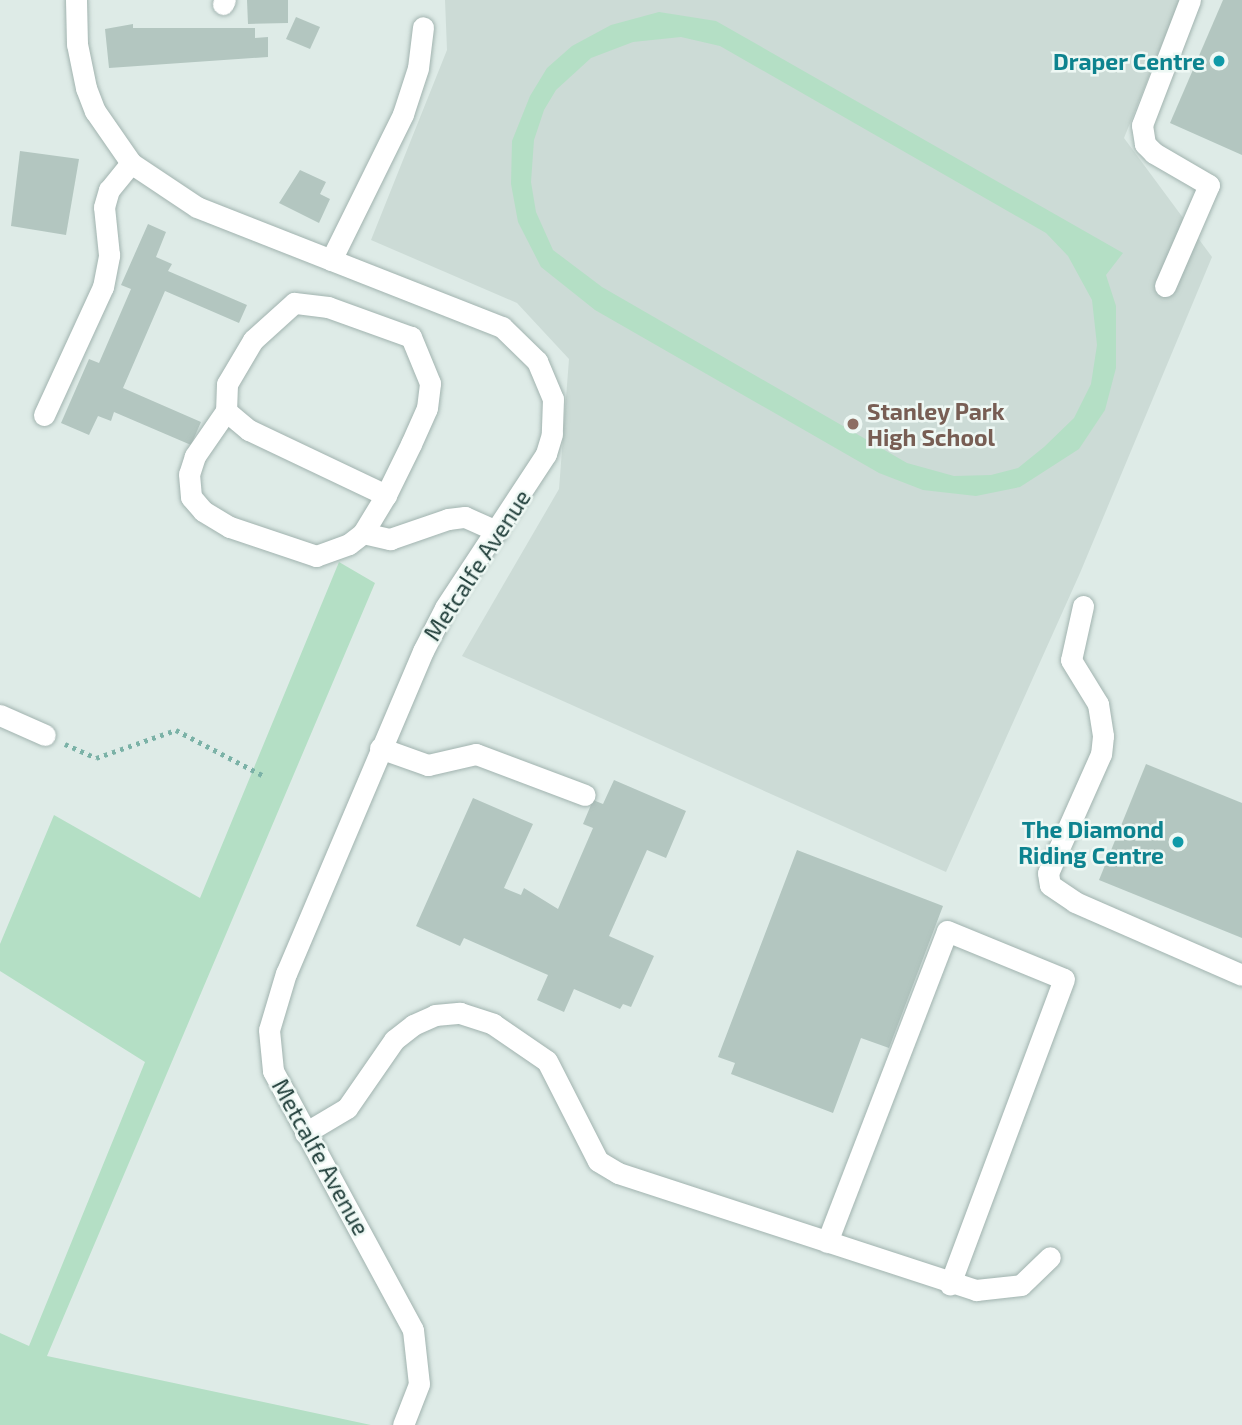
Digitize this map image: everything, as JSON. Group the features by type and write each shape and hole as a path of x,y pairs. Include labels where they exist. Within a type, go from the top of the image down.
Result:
{"street":[{"name":"Metcalfe Avenue","path":"76,0 77,44 86,88 95,111 131,163 197,207 502,327 537,361 553,399 552,434 537,472 445,608 380,748 286,973 270,1030 273,1071 413,1330 419,1384 403,1425"},
{"path":"1165,286 1209,185 1154,153 1145,144 1142,125 1190,0"},
{"path":"331,260 403,114 418,68 423,27"},
{"path":"44,415 103,287 109,255 104,207 109,190 131,163"},
{"path":"294,303 328,307 411,337 430,383 427,408 386,495 363,533 328,552 305,554 230,527 203,511 191,497 190,474 195,456 226,411 227,384 253,340 294,303"},
{"path":"226,411 249,430 386,495"},
{"path":"363,533 390,539 448,519 465,517 497,531"},
{"path":"1083,606 1071,660 1098,705 1103,736 1101,754 1048,873 1050,885 1075,902 1242,975"},
{"path":"0,715 45,735"},
{"path":"380,748 428,765 476,754 585,795"},
{"path":"827,1242 947,931 1064,979 950,1284"},
{"path":"305,1133 347,1108 394,1040 413,1025 435,1015 460,1013 493,1024 547,1061 598,1161 618,1173 950,1284 976,1290 1021,1285 1050,1257"}],"path":[{"path":"45,735 96,758 176,730 264,776"}],"shaded area":[{"name":"Stanley Park High School","path":"445,0 1180,0 1124,138 1212,257 1080,573 946,872 462,656 559,489 569,359 517,303 371,240 447,50"}],"green space":[{"path":"659,12 716,21 1123,253 1106,275 1116,306 1116,368 1105,410 1079,449 1020,487 976,496 923,490 879,473 595,310 541,267 518,222 511,184 512,141 530,96 547,68 572,46 611,25","holes":["681,37 720,46 1046,233 1068,256 1092,300 1097,345 1091,384 1074,418 1018,468 991,475 954,476 907,463 602,287 553,250 536,212 531,182 534,140 544,110 556,90 591,58 633,42"]},
{"path":"339,562 375,583 47,1356 371,1425 0,1425 0,1333 29,1346 145,1062 0,971 0,944 54,815 200,898"}],"building":[{"path":"247,0 288,0 288,23 248,24"},
{"name":"Draper Centre","path":"1223,0 1242,0 1242,155 1170,123"},
{"path":"296,17 320,27 310,49 286,39"},
{"path":"133,24 133,28 255,28 255,38 268,37 268,57 109,68 105,29"},
{"path":"20,151 79,159 66,235 11,226"},
{"path":"300,170 326,182 320,194 330,199 319,223 279,203"},
{"path":"148,224 166,232 156,257 172,264 168,271 247,305 239,323 165,291 123,388 201,422 191,445 114,412 111,421 98,416 89,435 61,423 89,359 99,363 131,289 121,285"},
{"name":"The Diamond Riding Centre","path":"1146,764 1242,803 1242,938 1099,880"},
{"path":"614,780 686,811 666,858 647,850 609,936 654,956 631,1007 623,1004 620,1009 574,989 564,1012 537,1000 548,975 464,938 460,946 416,926 473,798 533,824 504,888 521,895 524,888 558,909 593,828 583,824 593,800 603,804"},
{"path":"797,850 943,906 889,1048 861,1038 833,1113 731,1074 735,1063 718,1057"}],"place":[{"name":"Draper Centre","path":"1219,61"},
{"name":"Stanley Park High School","path":"853,424"},
{"name":"The Diamond Riding Centre","path":"1178,842"}]}
